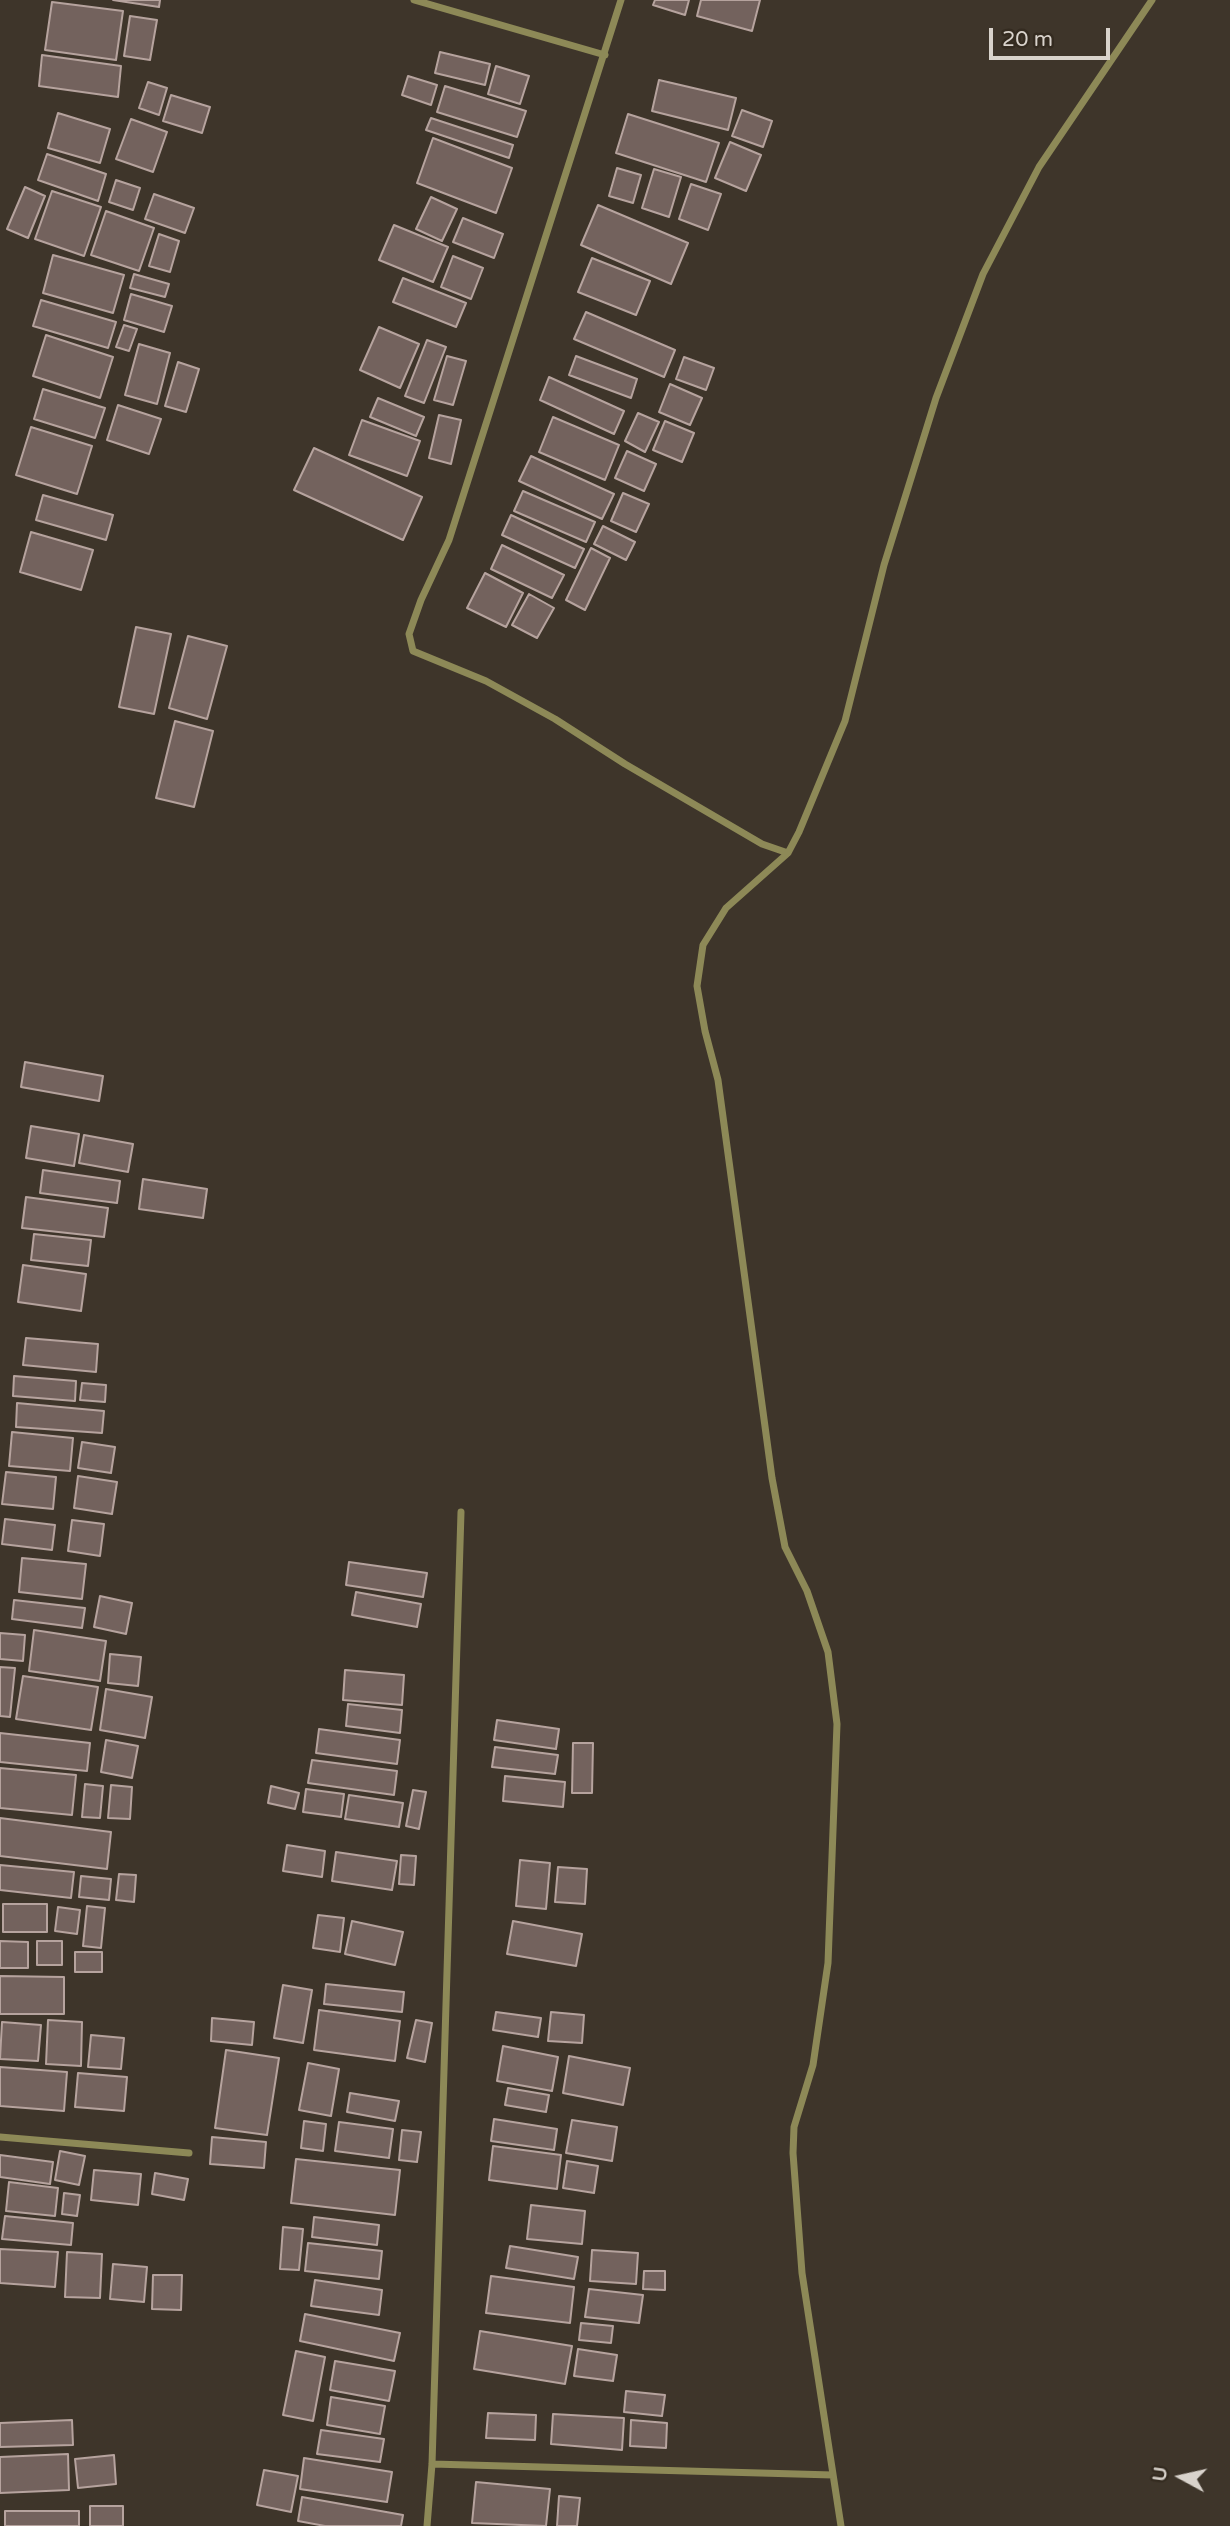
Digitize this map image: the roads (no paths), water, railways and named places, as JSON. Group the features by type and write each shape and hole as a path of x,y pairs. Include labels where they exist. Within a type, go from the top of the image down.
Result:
{"street":[{"path":"414,0 605,55"},
{"path":"621,0 449,540 421,600 409,634 413,651 498,687 762,844 788,853"},
{"path":"841,2526 802,2273 793,2153 794,2127 813,2065 828,1963 837,1724 828,1652 807,1591 785,1547 782,1533 772,1478 718,1080 697,986 703,944 726,908 788,853 845,721 892,540 936,398 983,274 1039,167 1152,0"},
{"path":"427,2526 432,2463 461,1512"},
{"path":"0,2137 190,2152"},
{"path":"432,2463 833,2474"}]}
